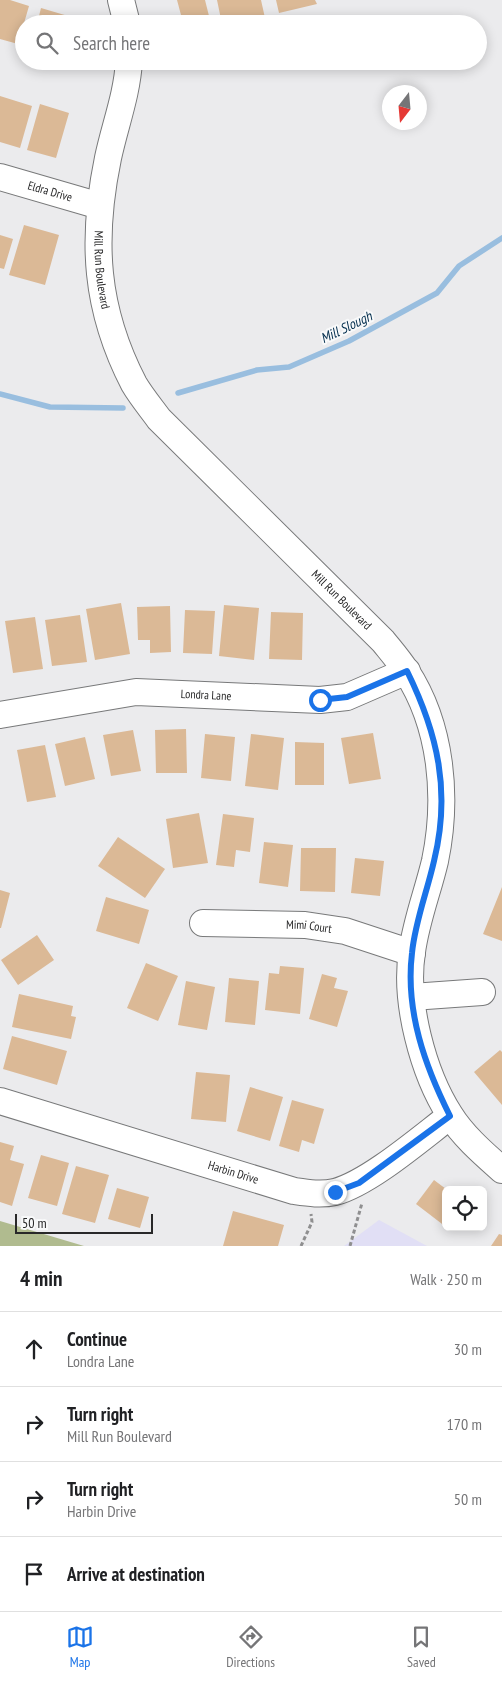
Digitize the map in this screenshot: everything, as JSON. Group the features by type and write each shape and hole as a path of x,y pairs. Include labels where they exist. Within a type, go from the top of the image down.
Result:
{"street":[{"path":"121,0 125,15"},
{"name":"Mill Run Boulevard","path":"129,70 128,84 108,156 100,206 97,244 100,284 111,334 135,386 159,418 189,450 383,641 407,671 421,699 433,731 441,771 441,816 435,859 412,953 412,997 416,1031 431,1078 450,1116 478,1148 502,1170"},
{"name":"Eldra Drive","path":"0,177 100,206"},
{"name":"Londra Lane","path":"0,715 136,692 320,700 347,697 407,671"},
{"name":"Mimi Court","path":"202,923 305,925 345,932 412,953"},
{"path":"412,997 482,992"},
{"name":"Harbin Drive","path":"0,1101 294,1190 313,1194 335,1192 359,1183 450,1116"}],"path":[{"path":"350,1246 364,1200"},
{"path":"301,1246 312,1222 311,1211"}],"shaded area":[{"path":"379,1220 427,1246 344,1246"}],"green space":[{"path":"0,1221 84,1246 0,1246"}],"building":[{"path":"0,0 10,0 29,6 26,15 15,15 15,43 0,39"},
{"path":"177,0 205,0 209,15 181,15"},
{"path":"217,0 261,0 264,15 220,15"},
{"path":"276,0 315,0 317,4 279,13"},
{"path":"41,8 65,15 39,15"},
{"path":"0,96 32,106 20,148 0,142"},
{"path":"40,104 69,113 56,158 27,150"},
{"path":"24,225 59,235 45,285 9,275"},
{"path":"0,235 13,239 4,269 0,268"},
{"path":"121,603 130,654 95,660 86,609"},
{"path":"224,605 259,608 254,660 219,656"},
{"path":"170,606 171,652 150,653 150,640 138,640 137,607"},
{"path":"185,610 215,611 212,654 183,653"},
{"path":"271,612 303,613 302,660 269,659"},
{"path":"80,615 87,662 52,666 45,620"},
{"path":"35,617 43,669 13,673 5,621"},
{"path":"186,729 187,773 156,773 155,730"},
{"path":"133,730 141,771 111,776 103,735"},
{"path":"373,733 381,779 349,784 341,738"},
{"path":"205,734 235,737 231,781 201,778"},
{"path":"251,734 284,738 278,790 245,786"},
{"path":"85,737 95,779 65,786 55,744"},
{"path":"295,742 324,743 324,785 295,785"},
{"path":"45,745 56,797 27,802 17,750"},
{"path":"199,813 208,863 173,868 166,819"},
{"path":"223,814 254,818 250,852 236,850 234,867 216,865"},
{"path":"118,837 165,869 145,898 98,866"},
{"path":"264,842 293,845 288,887 259,883"},
{"path":"301,848 336,848 335,892 300,891"},
{"path":"355,858 384,861 380,896 351,893"},
{"path":"502,887 502,941 483,934"},
{"path":"0,890 10,893 1,928 0,928"},
{"path":"106,897 149,910 139,944 96,931"},
{"path":"37,935 54,960 18,985 1,960"},
{"path":"146,963 178,976 158,1021 127,1008"},
{"path":"280,966 304,968 300,1014 265,1010 269,973 279,974"},
{"path":"322,974 337,978 334,988 348,991 337,1027 309,1019"},
{"path":"229,978 259,981 255,1025 225,1022"},
{"path":"186,981 215,987 207,1030 178,1025"},
{"path":"19,994 73,1006 71,1016 76,1017 71,1039 12,1027"},
{"path":"12,1036 67,1051 57,1085 3,1069"},
{"path":"500,1050 502,1052 502,1105 474,1072"},
{"path":"196,1072 230,1075 226,1122 191,1119"},
{"path":"250,1087 283,1097 270,1141 237,1131"},
{"path":"292,1100 324,1109 314,1144 302,1140 299,1152 279,1146"},
{"path":"0,1142 14,1146 10,1160 24,1164 12,1206 0,1202"},
{"path":"41,1155 69,1163 57,1206 28,1198"},
{"path":"76,1166 109,1175 95,1223 62,1214"},
{"path":"434,1180 442,1186 442,1224 416,1204"},
{"path":"117,1188 149,1197 140,1228 108,1219"},
{"path":"233,1211 284,1225 278,1246 223,1246"},
{"path":"499,1234 502,1235 502,1246 491,1246"}],"waterway":[{"name":"Mill Slough","path":"178,393 257,370 289,367 349,341 437,293 459,266 502,238"},
{"name":"Mill Slough","path":"0,394 50,407 123,408"}],"route":[{"path":"320,700 347,697 407,671 421,699 433,731 441,771 441,816 435,859 412,953 412,997 416,1031 431,1078 450,1116 359,1183 335,1192"}]}
